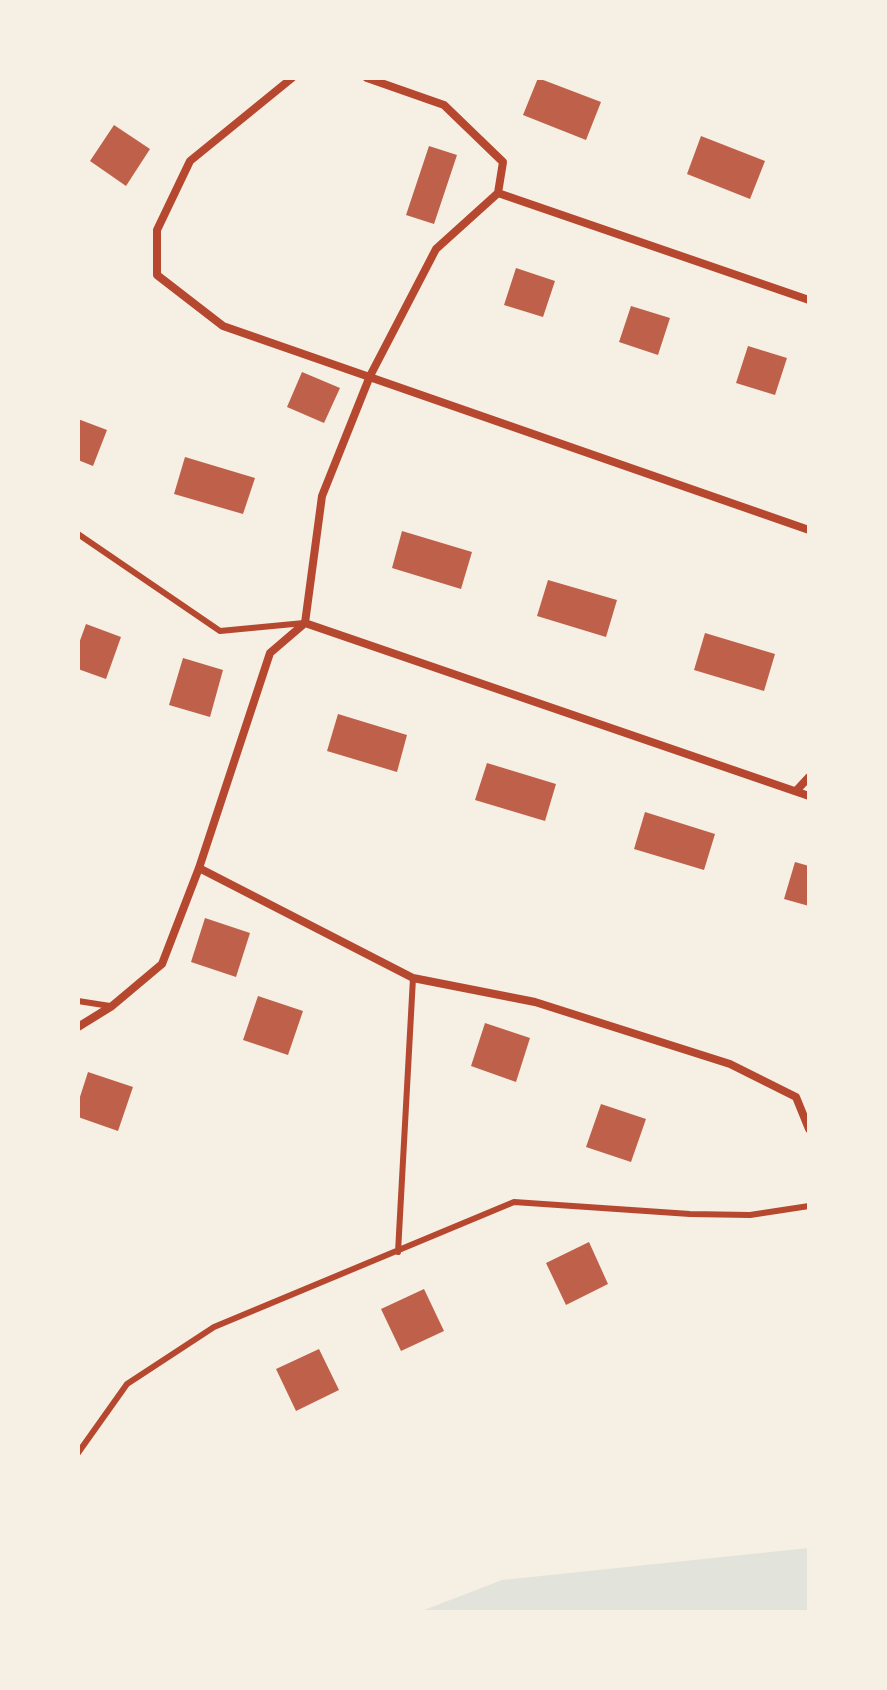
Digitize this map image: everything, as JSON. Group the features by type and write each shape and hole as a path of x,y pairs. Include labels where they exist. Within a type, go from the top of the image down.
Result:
{"street":[{"path":"292,78 190,161 157,230 157,275 223,326 809,530"},
{"path":"78,1027 112,1006 162,964 199,868 270,653 305,623 322,496 370,376 436,249 498,193 503,162 444,105 367,78"},
{"path":"498,193 809,300"},
{"path":"305,623 809,796"},
{"path":"796,791 809,777"},
{"path":"199,868 413,978 535,1002 730,1064 796,1097 809,1129"}],"lane":[{"path":"78,534 220,631 305,623"},
{"path":"398,1252 413,978"},
{"path":"78,1001 112,1006"},
{"path":"78,1453 127,1384 214,1327 514,1202 750,1215 809,1206"}],"shaded area":[{"path":"809,1548 809,1612 419,1612 502,1580"}],"building":[{"path":"538,78 601,102 586,140 523,115"},
{"path":"114,125 150,149 126,186 90,161"},
{"path":"701,136 765,161 750,199 687,174"},
{"path":"429,146 457,155 434,224 406,215"},
{"path":"516,268 555,281 543,317 504,305"},
{"path":"631,306 670,318 658,355 619,342"},
{"path":"748,346 787,358 775,395 736,383"},
{"path":"302,372 340,388 324,423 287,407"},
{"path":"78,419 107,430 93,466 78,460"},
{"path":"185,457 255,478 243,514 174,494"},
{"path":"402,531 472,552 461,589 392,568"},
{"path":"548,580 617,600 606,637 537,616"},
{"path":"86,624 121,637 106,679 78,669 78,646"},
{"path":"705,633 775,654 764,691 694,670"},
{"path":"183,658 223,670 210,717 169,705"},
{"path":"338,714 407,735 397,772 327,751"},
{"path":"487,763 556,784 545,821 475,800"},
{"path":"645,812 715,834 704,870 634,849"},
{"path":"795,862 809,866 809,906 784,899"},
{"path":"205,918 250,933 236,977 191,962"},
{"path":"258,996 303,1011 288,1055 243,1040"},
{"path":"485,1023 530,1038 516,1082 471,1066"},
{"path":"88,1072 133,1087 118,1131 78,1117 78,1103"},
{"path":"601,1104 646,1119 631,1162 586,1147"},
{"path":"589,1242 608,1284 566,1305 546,1263"},
{"path":"424,1289 444,1331 401,1351 381,1309"},
{"path":"319,1349 339,1390 296,1411 276,1369"}]}
